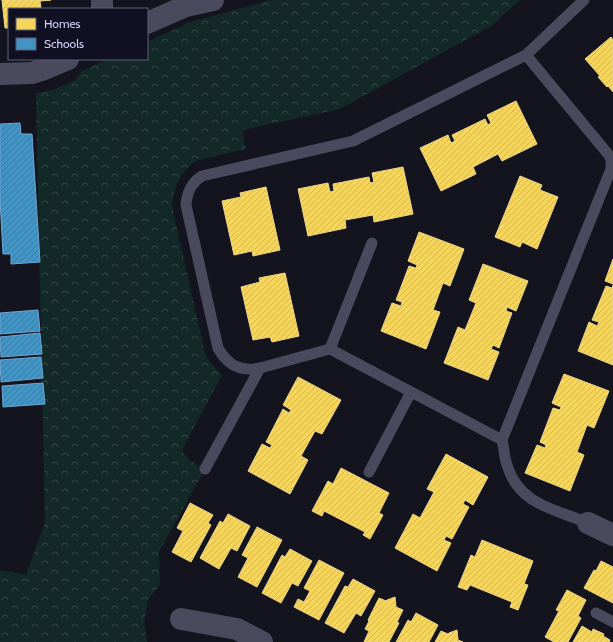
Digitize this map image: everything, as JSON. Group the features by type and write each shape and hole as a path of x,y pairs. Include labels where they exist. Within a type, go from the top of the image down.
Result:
{"street":[{"path":"148,23 186,6 213,0"},
{"path":"0,74 32,73 66,60"},
{"path":"588,523 613,535"},
{"path":"181,619 236,629 262,642"}],"lane":[{"path":"502,440 330,349 250,370 228,362 218,348 186,205 189,192 195,181 202,176 353,141 526,55 584,0"},
{"path":"526,55 608,154 611,169 502,440 507,464 512,478 520,490 530,499 542,506 588,523"},
{"path":"330,349 372,243"},
{"path":"205,469 260,368"},
{"path":"370,472 411,392"},
{"path":"596,613 613,622"}],"green space":[{"path":"272,0 520,0 491,26 340,109 242,130 246,149 198,160 187,169 179,179 172,206 205,353 209,361 222,375 182,450 189,459 205,469 159,552 160,585 148,600 144,622 147,642 0,642 0,570 26,575 45,522 36,93 53,90 75,80 82,71 106,60 148,60 148,42 190,22"}],"building: Homes":[{"path":"2,0 51,0 40,1 41,8 8,8 8,28 5,28"},
{"path":"611,37 613,40 613,92 598,77 600,76 585,59"},
{"path":"516,101 537,144 502,161 498,154 473,167 476,174 441,191 420,148 448,135 451,143 455,141 452,135 485,119 488,125 491,123 487,115"},
{"path":"403,167 413,214 374,222 373,215 345,220 346,228 308,236 298,189 328,183 330,192 334,191 333,184 369,177 370,183 374,182 372,173"},
{"path":"520,176 542,185 540,190 558,197 537,249 522,242 520,247 495,237"},
{"path":"266,187 280,250 253,256 252,251 234,255 222,201 241,197 240,193"},
{"path":"419,232 464,249 450,286 443,283 433,310 440,312 426,349 381,331 392,303 401,306 402,302 396,300 409,266 416,268 417,265 408,261"},
{"path":"613,259 613,284 605,281"},
{"path":"483,264 528,281 516,311 507,307 506,311 512,313 499,348 493,345 491,349 499,352 488,380 444,363 458,327 465,330 476,303 469,300"},
{"path":"285,273 299,336 272,342 270,337 253,340 241,287 260,282 259,278"},
{"path":"613,285 613,365 578,351 589,322 597,326 599,322 592,320 606,286 612,288"},
{"path":"564,374 609,391 594,428 587,425 577,452 584,455 570,491 525,473 537,445 545,448 546,445 540,442 553,408 560,410 561,407 552,403"},
{"path":"298,377 341,400 322,434 315,431 301,456 308,460 290,494 248,471 262,444 270,448 272,445 266,442 283,409 289,413 291,410 283,405"},
{"path":"446,454 488,477 473,505 465,500 463,504 469,507 452,539 446,536 444,540 451,543 437,571 395,548 413,514 420,518 434,492 427,489"},
{"path":"341,468 389,493 379,513 383,515 370,539 363,535 365,532 324,511 322,516 312,511 328,481 333,484"},
{"path":"190,503 213,515 208,523 211,525 191,562 172,552 183,531 177,528"},
{"path":"228,514 250,526 237,551 231,548 219,569 200,558 220,521 223,523"},
{"path":"257,527 282,540 257,587 238,577 248,558 242,555"},
{"path":"482,540 533,561 524,584 528,585 518,610 510,607 512,602 470,585 467,590 458,587 471,555 475,557"},
{"path":"290,549 312,561 298,586 292,583 281,603 262,593 282,555 285,557"},
{"path":"319,560 344,573 319,620 294,607 298,599 304,602 310,591 304,588"},
{"path":"601,561 613,567 613,603 584,588"},
{"path":"353,579 375,591 361,616 356,613 344,633 325,623 345,586 348,587"},
{"path":"567,590 586,600 578,616 581,618 568,642 554,642 545,637 559,611 556,610"},
{"path":"395,597 396,607 403,610 397,622 399,623 389,642 364,642 369,631 365,629 369,621 368,620 379,598 386,601"},
{"path":"416,613 438,625 429,642 396,642 408,620 411,622"},
{"path":"582,626 592,632 593,629 604,634 603,636 610,640 609,642 573,642"},
{"path":"457,630 458,640 463,642 435,642 441,631 448,634"}],"building: Schools":[{"path":"20,123 21,134 32,134 40,262 11,264 11,254 3,254 0,199 0,124"},
{"path":"38,310 40,331 0,334 0,313"},
{"path":"40,333 42,354 1,357 0,337"},
{"path":"41,357 43,378 1,382 0,360"},
{"path":"43,383 45,404 3,407 2,386"}]}
